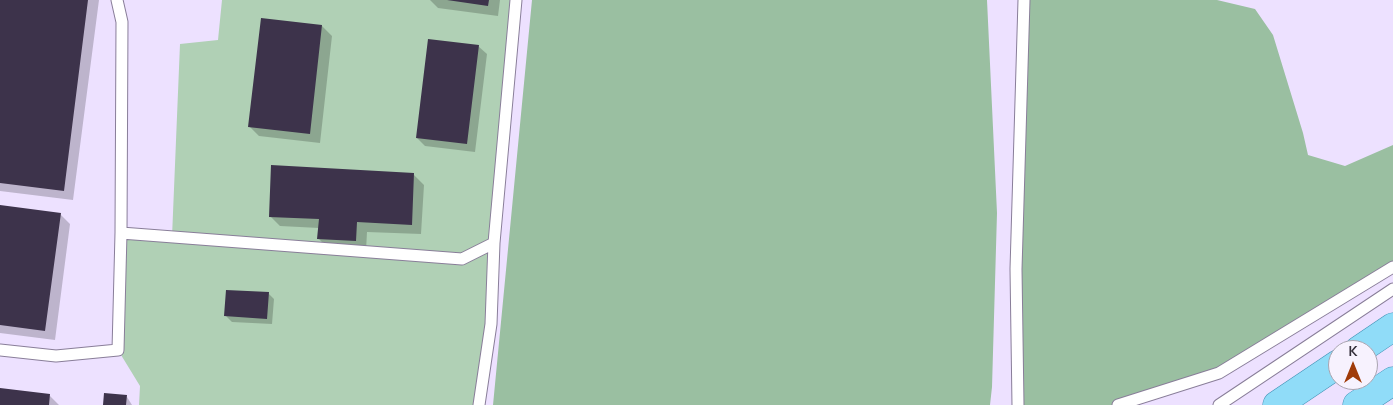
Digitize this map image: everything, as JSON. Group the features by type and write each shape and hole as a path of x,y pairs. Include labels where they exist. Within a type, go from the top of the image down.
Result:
{"main road":[{"path":"1373,340 1393,327"},
{"path":"1278,405 1328,371"},
{"path":"1357,405 1393,381"}],"lane":[{"path":"0,350 56,356 118,350 121,233 122,22 117,0"},
{"path":"479,405 491,324 494,243 516,0"},
{"path":"1018,405 1016,269 1024,0"},
{"path":"121,233 462,259 494,243"},
{"path":"1118,405 1219,373 1393,267"},
{"path":"1219,405 1393,288"}],"green space":[{"path":"222,0 516,0 479,405 139,405 140,386 118,350 121,233 172,237 180,44 218,40"},
{"path":"532,0 987,0 997,213 990,405 493,405"},
{"path":"1024,0 1217,0 1255,9 1273,35 1308,155 1345,166 1393,145 1393,267 1219,373 1118,405 1018,405"}],"building":[{"path":"0,0 88,0 64,191 0,183"},
{"path":"447,0 489,0 488,6"},
{"path":"261,18 322,25 310,134 248,127"},
{"path":"428,39 479,45 467,144 416,138"},
{"path":"271,165 414,173 412,225 357,222 356,241 317,239 319,219 269,217"},
{"path":"0,205 61,213 45,331 0,325"},
{"path":"226,290 269,292 267,319 224,316"},
{"path":"0,388 50,394 49,405 0,405"},
{"path":"104,393 127,395 126,405 103,405"}]}
